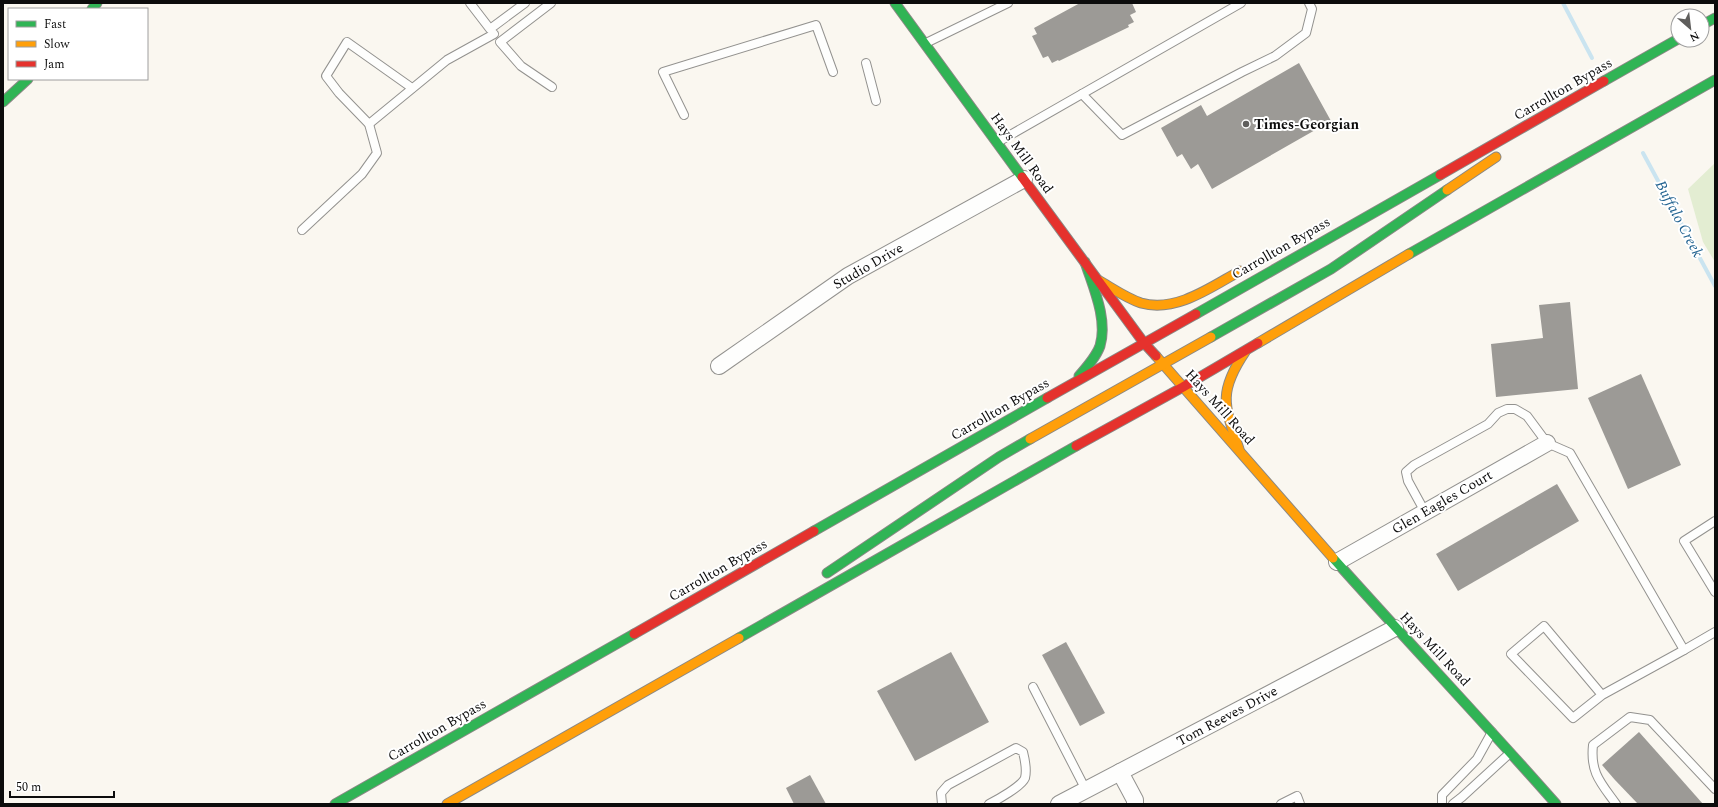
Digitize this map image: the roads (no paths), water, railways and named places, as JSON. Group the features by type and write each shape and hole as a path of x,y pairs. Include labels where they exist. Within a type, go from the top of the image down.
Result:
{"main road":[{"name":"Hays Mill Road","path":"895,3 1144,343 1239,449 1395,628 1511,752 1556,804"},
{"name":"Carrollton Bypass","path":"335,804 1670,44"},
{"path":"3,102 27,80"},
{"path":"447,804 1017,478 1183,387 1248,348 1715,80"},
{"path":"1523,138 1574,99"},
{"path":"817,580 999,457 1331,269 1504,152"},
{"path":"1312,237 1364,217"},
{"path":"1074,383 1096,356 1101,342 1102,325 1085,262"},
{"path":"1098,280 1142,304 1167,306 1188,298 1246,268"},
{"path":"1239,449 1226,409 1225,393 1228,380 1248,348"},
{"path":"745,634 805,589"}],"street":[{"name":"Studio Drive","path":"719,366 848,276 1024,179"},
{"name":"Glen Eagles Court","path":"1338,562 1547,443"},
{"name":"Tom Reeves Drive","path":"1059,804 1395,628"},
{"path":"1120,772 1135,800 1135,804"}],"lane":[{"path":"470,3 500,42 522,66 552,87"},
{"path":"369,124 447,60 492,32 525,3"},
{"path":"500,42 551,3"},
{"path":"925,44 1008,3"},
{"path":"998,142 1241,3"},
{"path":"1082,94 1122,135 1275,56 1306,33 1312,9 1309,3"},
{"path":"684,115 663,72 816,25 833,72"},
{"path":"302,230 362,174 377,153 369,124 339,94 326,76 347,42 412,88"},
{"path":"866,63 876,100"},
{"path":"1425,512 1408,480 1406,472 1414,465 1488,424 1498,413 1507,409 1514,409 1527,416 1547,443 1570,453 1684,650"},
{"path":"1715,521 1684,541 1715,592"},
{"path":"1602,695 1544,626 1511,654 1573,718 1602,695 1715,632"},
{"path":"1033,687 1086,790"},
{"path":"1616,804 1597,778 1592,758 1593,745 1630,717 1650,720 1715,789"},
{"path":"1442,804 1442,795 1477,759 1492,732"},
{"path":"942,804 941,793 948,785 1016,748 1023,752 1026,763 1025,778 1018,786 993,803"},
{"path":"1453,804 1511,752"},
{"path":"1281,804 1296,796 1300,804"}],"waterway":[{"name":"Buffalo Creek","path":"1563,3 1592,58"},
{"name":"Buffalo Creek","path":"1643,153 1715,286"}],"place":[{"name":"Times-Georgian","path":"1246,124"}]}
